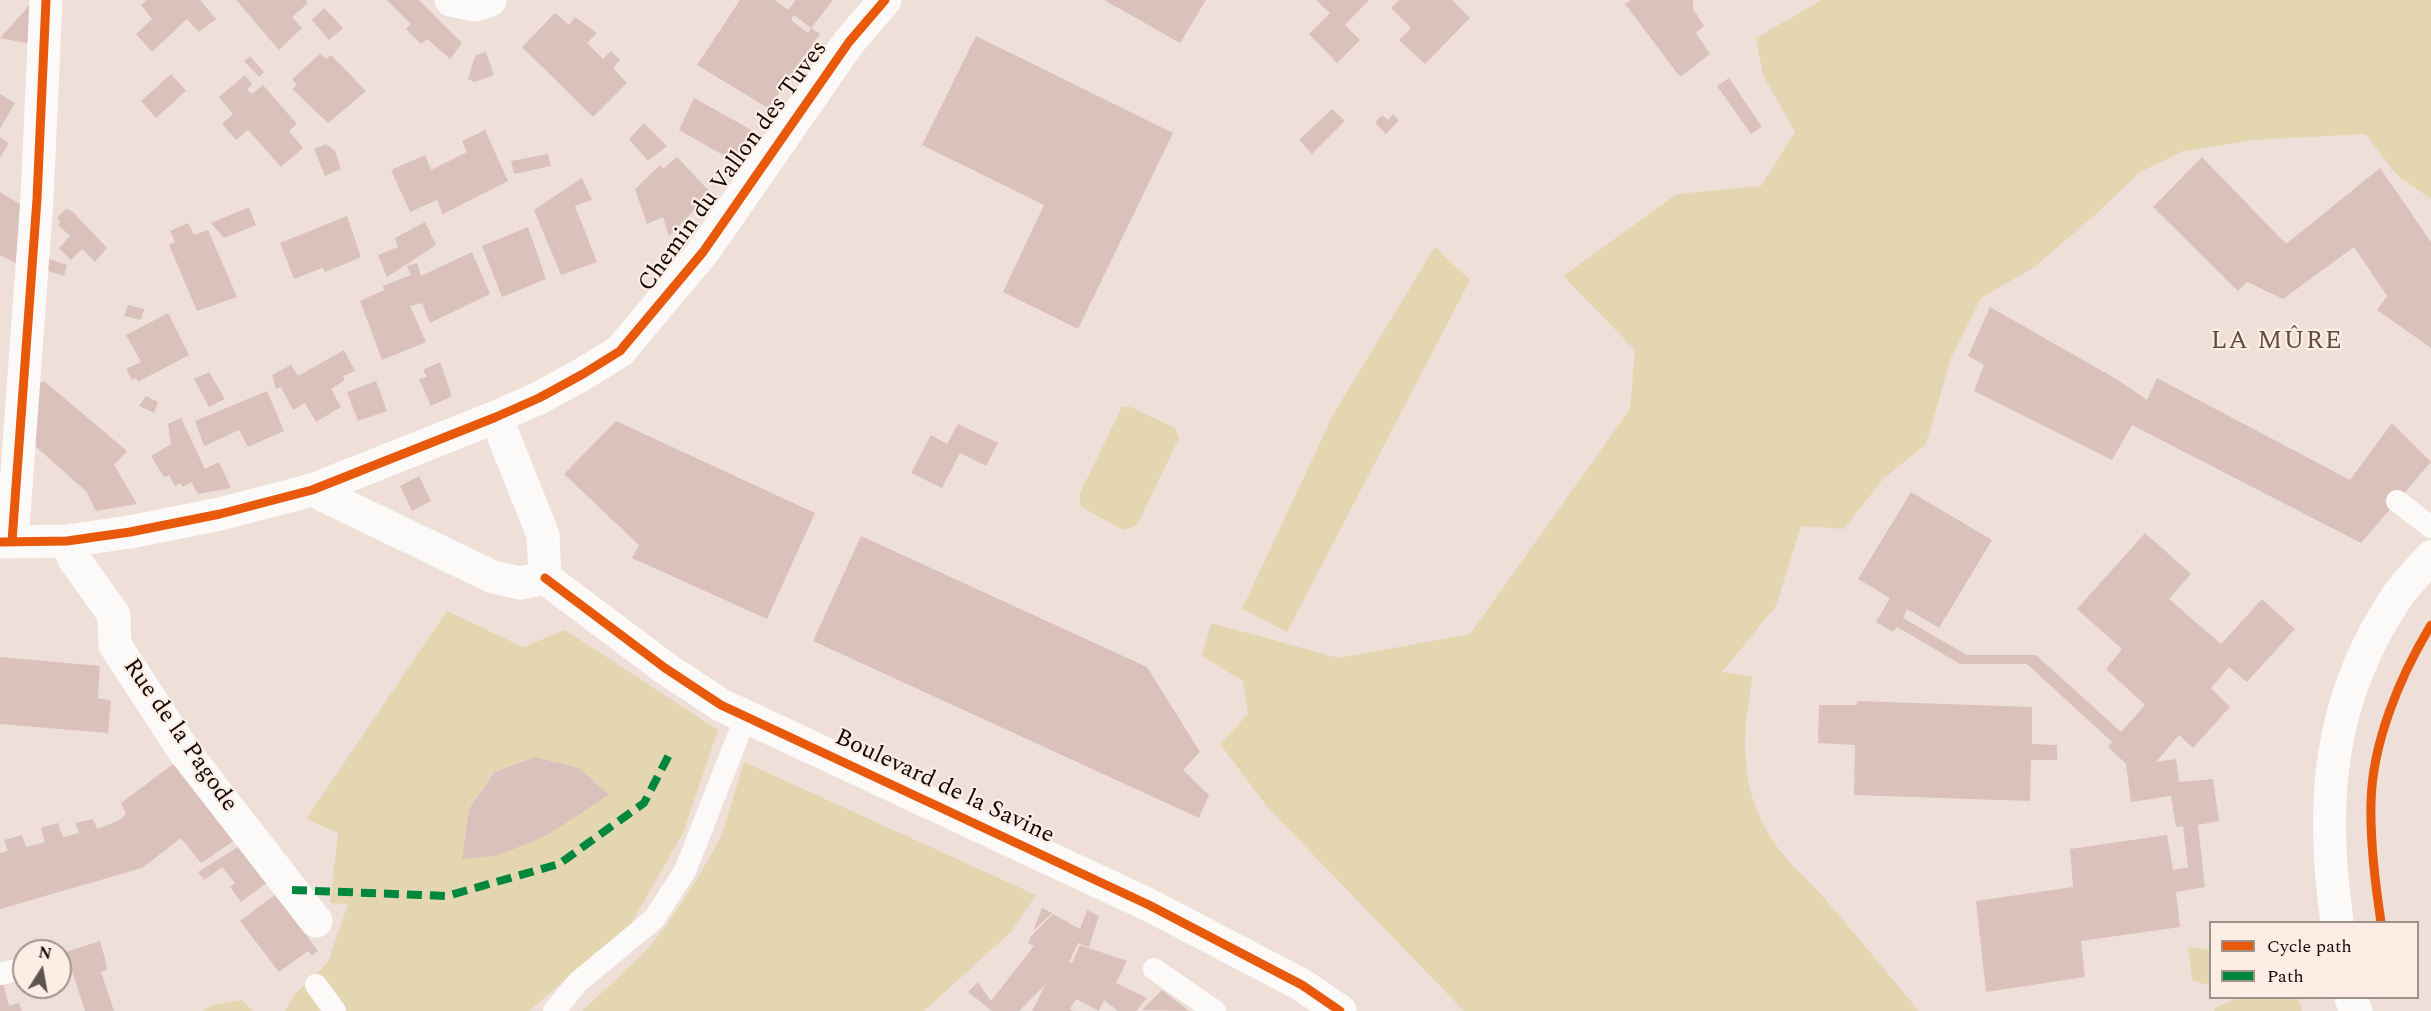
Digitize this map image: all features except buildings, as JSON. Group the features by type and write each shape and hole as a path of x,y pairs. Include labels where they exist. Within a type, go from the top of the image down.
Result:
{"street":[{"path":"6,542 37,199 46,0"},
{"path":"451,0 475,5 490,0"},
{"name":"Chemin du Vallon des Tuves","path":"6,542 67,541 220,514 312,490 539,398 620,351 703,252 849,42 885,0"},
{"path":"312,490 493,577 520,583 545,578 543,535 496,417"},
{"name":"Rue de la Pagode","path":"67,541 74,559 114,615 115,645 184,751 316,921"},
{"path":"2337,921 2330,878 2327,820 2330,775 2338,730 2354,680 2376,631 2399,594 2431,557"},
{"name":"Boulevard de la Savine","path":"545,578 666,668 722,705 1149,905 1302,985 1340,1011"}],"lane":[{"path":"2397,501 2431,527"},
{"path":"554,1011 578,982 654,920 685,871 746,716"},
{"path":"1154,969 1215,1011"},
{"path":"316,985 335,1011"}],"shaded area":[{"path":"1822,0 2431,0 2431,199 2397,175 2365,134 2254,140 2184,151 2140,172 2094,216 2033,268 1981,298 1951,358 1926,444 1883,479 1844,529 1801,526 1776,606 1722,672 1753,677 1746,726 1747,773 1760,817 1771,838 1919,1011 1464,1011 1269,809 1220,744 1248,714 1243,681 1202,656 1211,623 1339,658 1470,634 1630,409 1635,350 1563,276 1677,194 1761,186 1795,132 1763,75 1756,38"},
{"path":"1435,247 1470,280 1287,632 1242,609 1334,413"},
{"path":"1122,407 1131,407 1175,428 1179,438 1137,525 1124,530 1081,507 1079,495"},
{"path":"447,611 523,647 565,630 718,730 683,833 631,924 529,1011 285,1011 295,994 328,962 348,904 330,903 338,833 306,819","holes":["535,757 579,768 609,795 546,836 462,859 469,809 493,772"]},
{"path":"744,762 1036,895 1011,932 924,1011 582,1011 640,957 667,925 699,876 722,835"},
{"path":"2188,947 2209,950 2209,986 2192,980"},
{"path":"2235,999 2298,999 2302,1011 2215,1011 2214,1008"},
{"path":"242,1000 253,1011 203,1011 212,1005"}],"marked path":[{"path":"292,890 447,896 559,864 644,803 670,753"}],"cycle path":[{"path":"12,541 37,199 46,0"},
{"path":"0,542 67,541 130,532 220,514 312,490 496,417 539,398 583,374 620,351 703,252 849,42 885,0"},
{"path":"545,578 665,668 721,705 1149,905 1302,985 1340,1011"},
{"path":"2381,921 2371,833 2371,803 2376,757 2399,688 2431,625"}],"district":[{"name":"LA MÛRE","path":"2277,343"}]}
